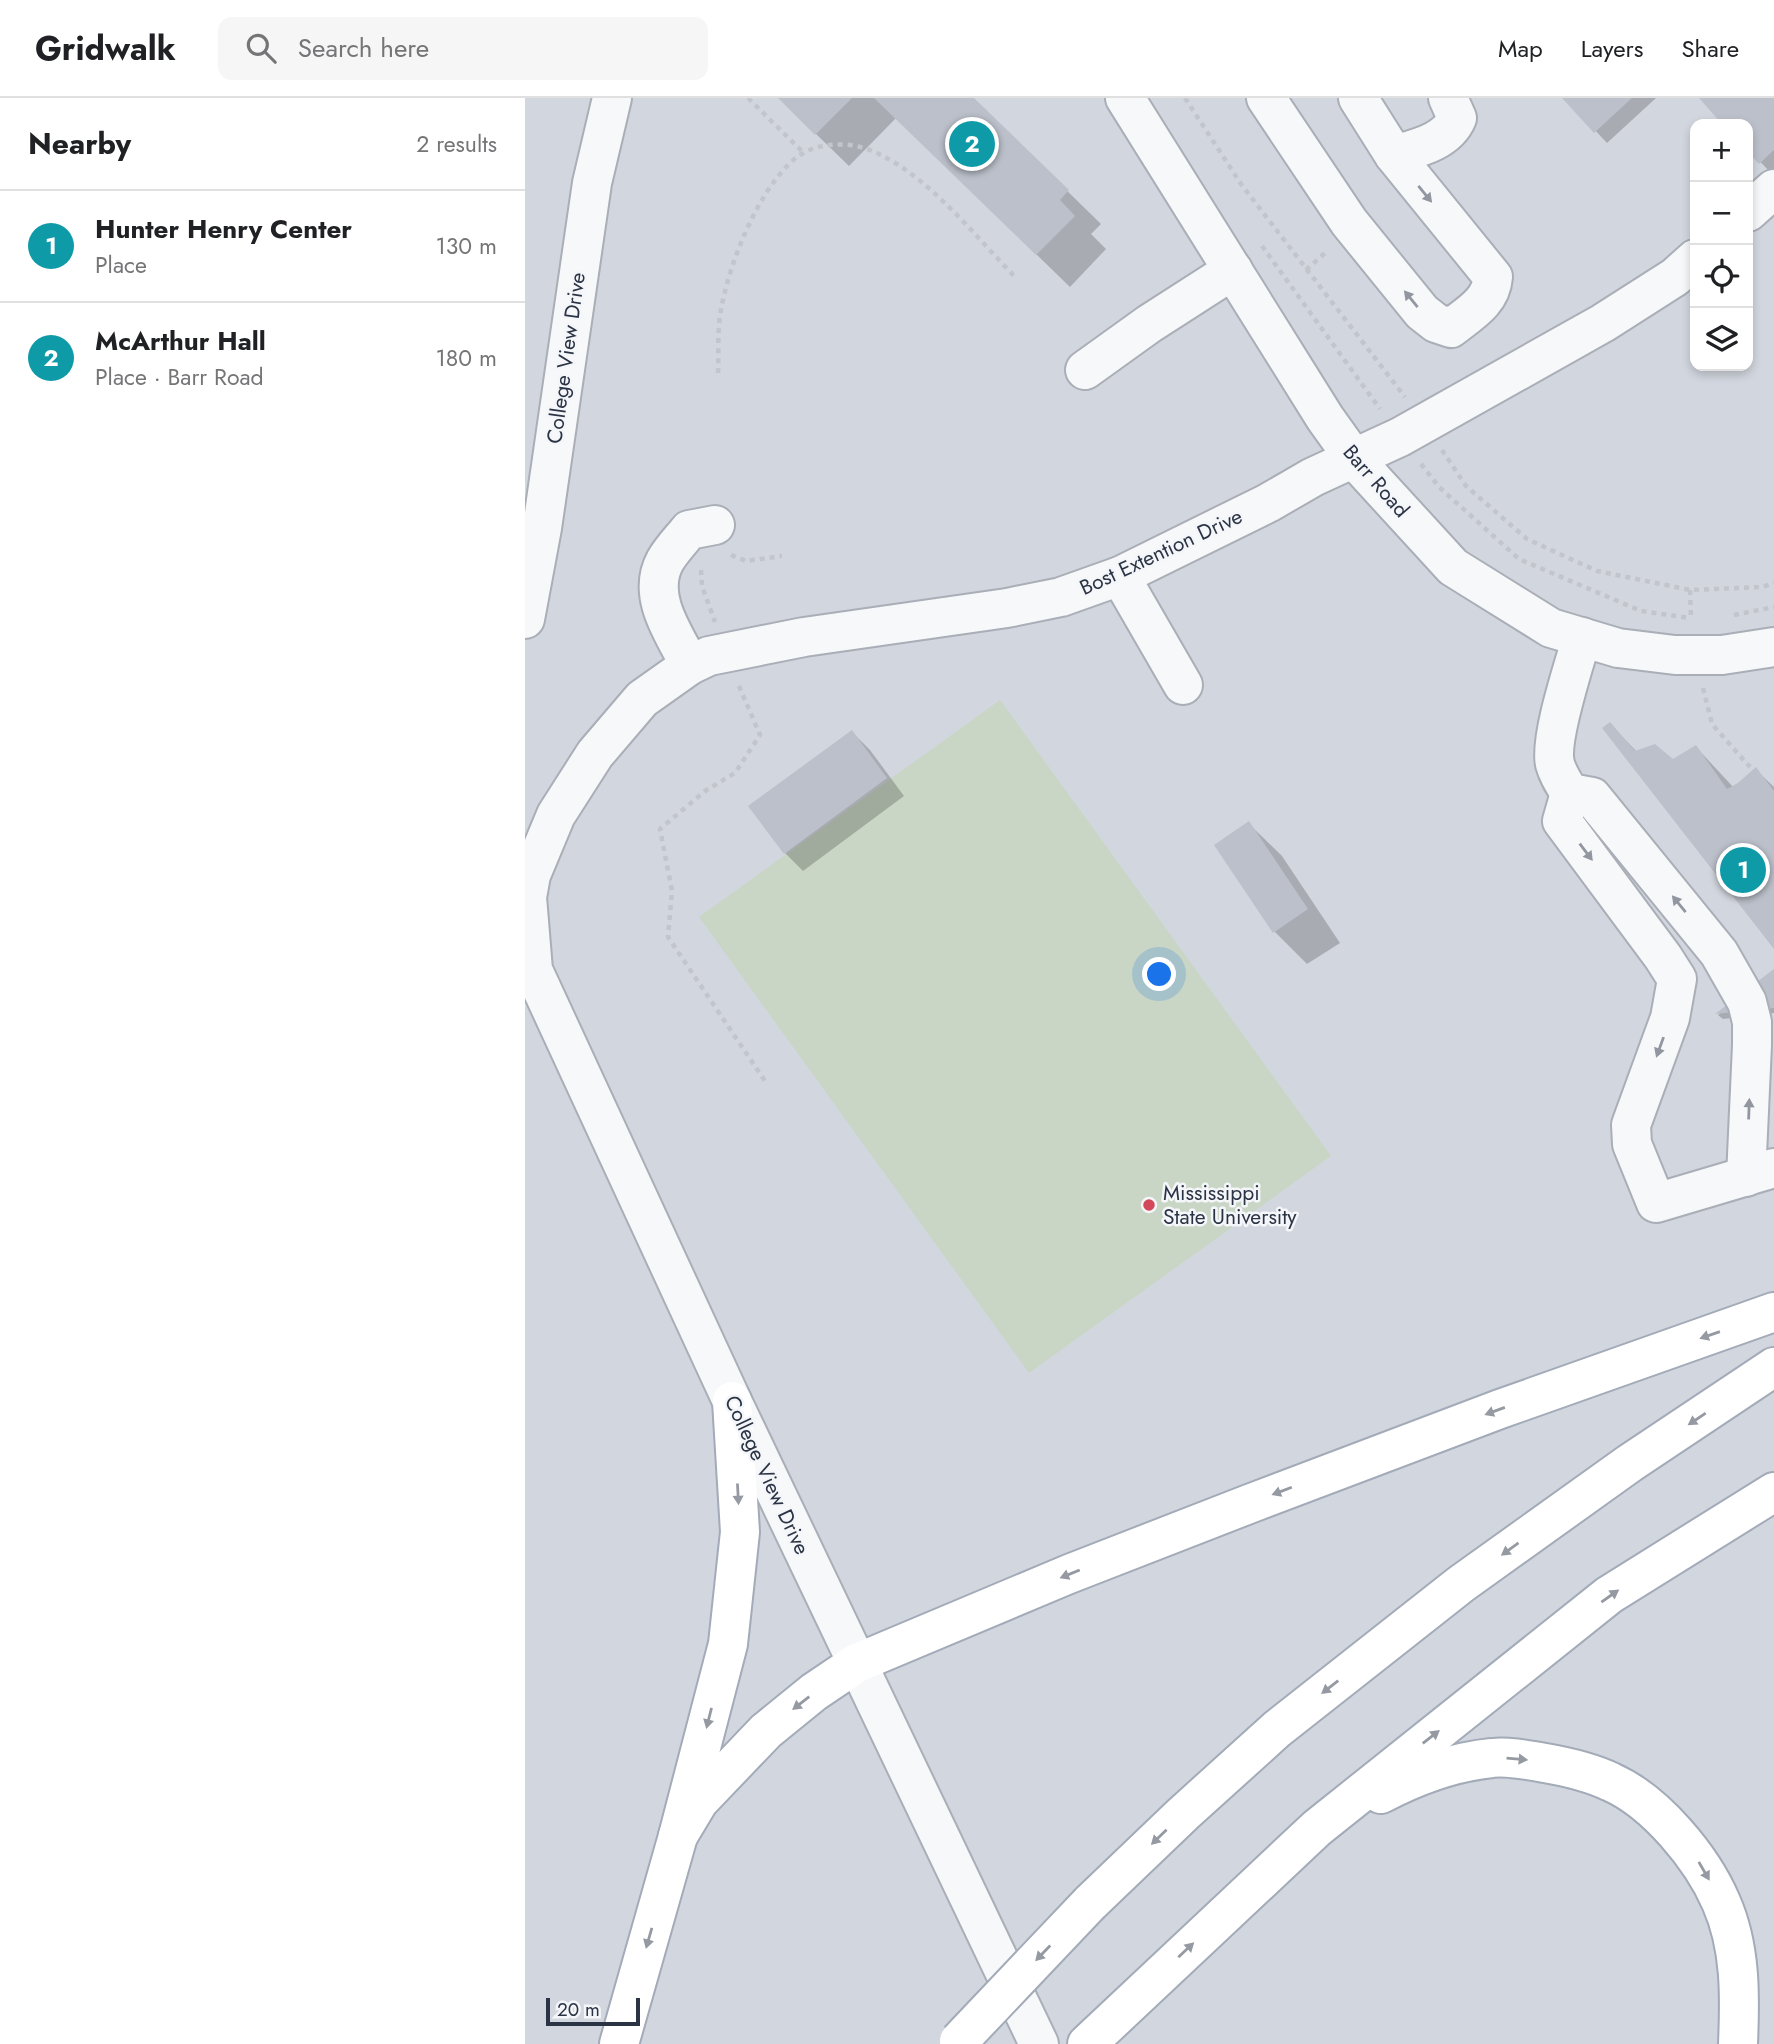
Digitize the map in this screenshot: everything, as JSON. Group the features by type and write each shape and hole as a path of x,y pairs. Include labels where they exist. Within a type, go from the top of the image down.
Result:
{"main road":[{"path":"678,1836 699,1801 765,1731 814,1692 857,1664 1069,1574 1249,1504 1500,1409 1774,1312"},
{"path":"957,2042 1090,1903 1277,1729 1440,1601 1630,1463 1774,1367"},
{"path":"619,2044 678,1836 728,1644 740,1532 732,1401"},
{"path":"1087,2044 1317,1828 1609,1595 1774,1492"},
{"path":"1317,1828 1394,1787 1461,1763 1494,1757 1576,1769 1613,1783 1644,1804 1673,1830 1699,1861 1722,1903 1734,1942 1740,1979 1738,2044"}],"street":[{"name":"College View Drive","path":"525,619 542,528 592,183 612,98"},
{"name":"Barr Road","path":"1125,98 1325,418 1355,460 1453,567 1551,628 1618,648 1675,655 1722,655 1774,647"},
{"path":"1266,98 1349,222 1422,312 1436,323 1451,328 1484,302 1492,290 1493,276 1394,155 1357,98"},
{"path":"1394,155 1427,144 1453,127 1457,118 1448,98"},
{"path":"1753,208 1774,189"},
{"name":"Bost Extention Drive","path":"526,897 531,875 556,815 594,754 642,699 690,665 709,656 804,637 1007,608 1061,597 1120,576 1268,503 1314,477 1400,438 1603,323 1675,277 1690,264"},
{"path":"1085,370 1149,324 1233,270"},
{"path":"690,665 666,617 657,591 664,562 689,530 721,540"},
{"path":"1120,576 1183,685"},
{"path":"1570,793 1562,821 1677,979 1670,1018 1631,1125 1632,1144 1656,1203 1760,1173 1752,1022 1747,1002 1719,953 1592,797 1570,793 1560,778 1553,750 1582,637"},
{"name":"College View Drive","path":"526,897 529,970 1039,2044"},
{"path":"1677,979 1719,953"}],"path":[{"path":"748,98 805,154"},
{"path":"718,373 720,311 738,253 762,198 791,161 815,148 841,143 878,153 914,176 1016,278"},
{"path":"1305,270 1326,252"},
{"path":"721,540 736,556 746,561 782,556"},
{"path":"700,563 702,586 759,735 735,773 705,791 660,829 672,891 668,937 767,1084"}],"shaded area":[{"name":"Mississippi State University","path":"525,98 1774,98 1774,2044 525,2044"}],"green space":[{"path":"1000,700 1331,1156 1029,1373 699,917"}],"building":[{"path":"778,98 852,98 815,135"},
{"path":"874,98 974,98 1069,190 1060,200 1075,216 1036,255"},
{"path":"1562,98 1632,98 1594,133"},
{"path":"1699,98 1774,98 1774,150 1759,164 1753,157 1753,119 1718,119"},
{"path":"1610,722 1635,751 1655,744 1673,759 1696,745 1727,789 1756,767 1774,791 1774,949 1602,728"},
{"path":"852,730 887,778 784,854 748,806"},
{"path":"1249,821 1308,909 1273,933 1214,845"},
{"path":"1774,969 1774,1008 1715,1014"}],"place":[{"name":"McArthur Hall","path":"972,144"},
{"name":"Hunter Henry Center","path":"1743,870"},
{"name":"Mississippi State University","path":"1149,1205"}]}
